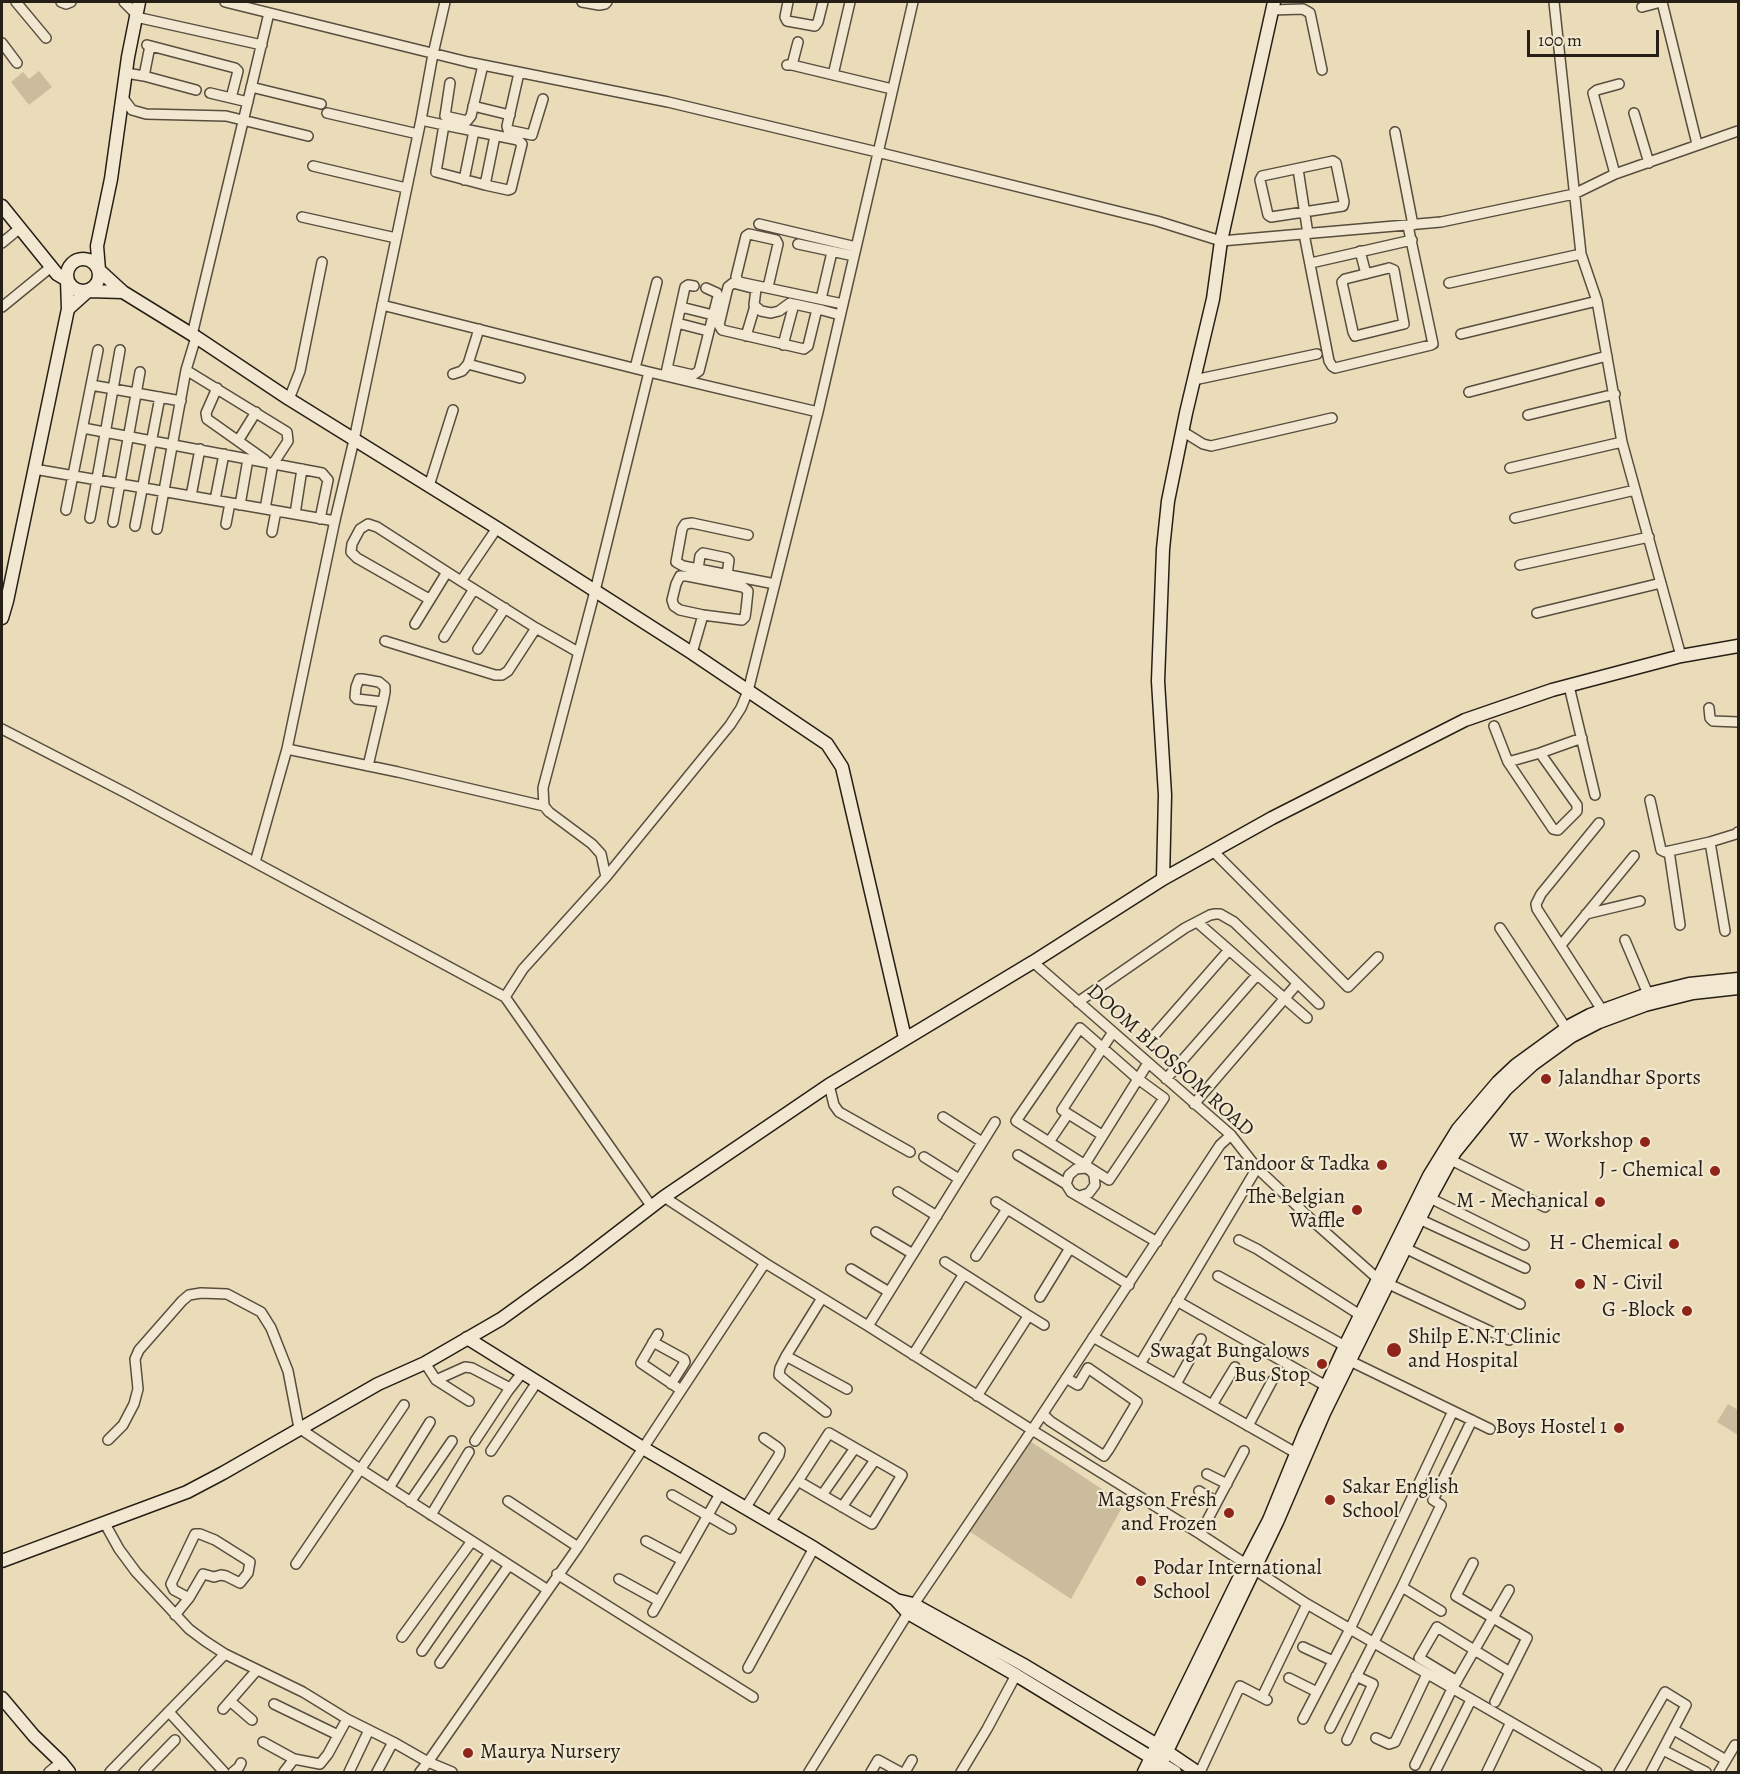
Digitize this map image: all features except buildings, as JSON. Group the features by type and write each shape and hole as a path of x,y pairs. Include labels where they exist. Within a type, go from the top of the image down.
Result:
{"street":[{"path":"16,2 46,38"},
{"path":"61,2 66,4 71,2"},
{"path":"124,2 137,11 262,45"},
{"path":"225,2 433,54 668,102 877,152 1157,221 1221,241 1441,222 1574,194 1615,174 1738,130"},
{"path":"255,862 288,750 445,2"},
{"path":"582,2 599,5 607,2"},
{"path":"788,2 785,17 787,21 815,26 823,2"},
{"path":"833,75 850,2"},
{"path":"505,997 523,969 606,877 730,725 748,692 818,412 913,2"},
{"path":"1554,2 1581,254 1597,301 1622,442 1681,656"},
{"path":"1642,7 1661,2 1697,144"},
{"path":"1163,879 1165,795 1158,681 1162,549 1168,501 1182,431 1214,299 1221,241 1273,6 1303,9 1310,13 1322,70"},
{"path":"68,309 96,285 98,280 97,246 111,179 137,11"},
{"path":"158,529 186,370 269,13"},
{"path":"2,42 17,63"},
{"path":"798,42 790,65 892,90"},
{"path":"144,76 148,46 235,68 238,71 231,98"},
{"path":"450,83 445,116 467,121 483,65"},
{"path":"126,73 196,90"},
{"path":"519,73 508,130 532,135 543,99"},
{"path":"1615,174 1593,93 1619,84"},
{"path":"251,87 321,104"},
{"path":"210,93 248,102"},
{"path":"123,98 132,110 146,114 226,116 308,136"},
{"path":"473,105 510,115"},
{"path":"1634,112 1649,163"},
{"path":"327,113 418,134"},
{"path":"421,120 518,140 522,144 513,187 508,190 436,172 444,125"},
{"path":"464,180 474,131"},
{"path":"1298,169 1306,212 1306,234 1311,263 1329,361 1332,366 1335,368 1431,345 1433,344 1412,240 1395,132"},
{"path":"485,185 495,136"},
{"path":"1335,162 1344,202 1341,206 1306,212 1269,216 1260,180 1262,177 1335,162"},
{"path":"313,166 406,188"},
{"path":"2,206 57,274 67,280 73,288 123,292"},
{"path":"302,217 396,238"},
{"path":"759,224 855,252"},
{"path":"2,243 20,228"},
{"path":"768,287 778,244 776,240 749,234 746,236 736,280 843,304"},
{"path":"1311,263 1412,240"},
{"path":"798,244 832,252 855,252"},
{"path":"2,618 68,309 69,269 97,246"},
{"path":"1360,251 1366,274"},
{"path":"821,299 832,252"},
{"path":"1449,284 1581,254"},
{"path":"2,307 51,267 76,262 92,262 123,292 692,653 827,744 842,767 905,1038"},
{"path":"290,399 300,371 322,262"},
{"path":"1389,268 1394,270 1404,324 1355,336 1342,282 1345,279 1366,274 1389,268"},
{"path":"635,368 657,282"},
{"path":"746,336 755,306 753,302 756,289 733,283 728,287 719,325 722,330 746,336 783,345 806,349 817,309"},
{"path":"666,372 686,287 694,286"},
{"path":"382,305 649,372 693,375 699,371 718,296 717,293 706,288"},
{"path":"1461,334 1597,301"},
{"path":"755,306 775,313 790,303 840,315"},
{"path":"783,345 794,304"},
{"path":"681,307 713,315"},
{"path":"677,323 708,331"},
{"path":"453,375 462,371 468,364 479,329"},
{"path":"66,510 98,350"},
{"path":"90,518 120,350"},
{"path":"1194,380 1317,354"},
{"path":"1469,392 1607,356"},
{"path":"468,364 520,378"},
{"path":"186,370 287,432 288,441 271,463 265,509"},
{"path":"113,522 140,372"},
{"path":"544,806 543,788 649,372"},
{"path":"666,372 818,412"},
{"path":"91,385 181,401"},
{"path":"217,388 206,413 207,419 271,463"},
{"path":"1528,415 1615,394"},
{"path":"135,526 160,397"},
{"path":"429,486 453,410"},
{"path":"238,441 256,412"},
{"path":"1182,431 1203,444 1211,446 1332,418"},
{"path":"83,428 322,473 328,480 320,519"},
{"path":"1510,468 1622,442"},
{"path":"191,496 200,450"},
{"path":"429,450 440,453"},
{"path":"215,500 224,454"},
{"path":"226,524 235,504 248,459"},
{"path":"34,469 335,521"},
{"path":"295,514 302,469"},
{"path":"1515,518 1635,490"},
{"path":"272,532 276,511"},
{"path":"748,535 692,523 685,524 676,562 683,566 775,584"},
{"path":"429,599 357,558 351,552 352,544 360,529 368,524 377,526 461,581 578,652"},
{"path":"461,581 496,528"},
{"path":"1520,565 1649,537"},
{"path":"698,569 700,556 703,553 719,556 729,560 727,575"},
{"path":"415,624 447,572"},
{"path":"680,576 742,587 748,591 745,617 741,620 703,615 680,610 674,606 672,600 680,576"},
{"path":"1537,614 1661,583"},
{"path":"444,637 474,589"},
{"path":"477,649 505,608"},
{"path":"692,653 703,615"},
{"path":"385,641 495,675 502,675 508,671 536,628"},
{"path":"2,1561 187,1492 378,1384 425,1363 501,1319 664,1197 829,1085 1033,962 1163,879 1272,818 1465,720 1569,686 1681,656 1738,646"},
{"path":"1569,686 1595,795"},
{"path":"368,766 383,702"},
{"path":"1709,708 1710,718 1713,721 1738,722"},
{"path":"1494,726 1508,762 1553,829 1558,830 1577,811 1577,805 1540,753"},
{"path":"2,729 126,793 505,997 652,1208"},
{"path":"1508,762 1582,738"},
{"path":"288,750 544,806 598,849 606,877"},
{"path":"1650,800 1660,848 1665,852 1710,842 1738,832"},
{"path":"1599,823 1536,904 1602,1010"},
{"path":"1710,842 1725,931"},
{"path":"1669,850 1680,925"},
{"path":"1213,851 1348,987 1378,957"},
{"path":"1561,945 1634,856"},
{"path":"1586,914 1640,901"},
{"path":"1078,1002 1185,928 1209,915 1220,914 1234,922 1319,1004"},
{"path":"1197,922 1307,1018"},
{"path":"1500,928 1571,1029"},
{"path":"1625,940 1648,994"},
{"path":"1150,1039 1229,950"},
{"name":"DOOM BLOSSOM ROAD","path":"1033,962 1231,1135 1257,1168 1315,1223 1383,1281 1509,1340"},
{"path":"1166,1079 1257,975"},
{"path":"1571,1029 1738,978"},
{"path":"1194,1104 1297,984"},
{"path":"1144,1773 1159,1758 1250,1566 1269,1520 1324,1413 1360,1315 1405,1248 1430,1198 1458,1129 1498,1082 1526,1056 1602,1010 1648,994 1689,984 1738,988"},
{"path":"1080,1028 1102,1048 1164,1098 1109,1180 1016,1121 1080,1028"},
{"path":"1102,1136 1062,1110 1113,1032"},
{"path":"1085,1164 1148,1063"},
{"path":"829,1085 834,1105 839,1112 910,1152"},
{"path":"1049,1142 1068,1114"},
{"path":"943,1118 982,1142"},
{"path":"868,1326 995,1122"},
{"path":"810,1773 910,1608 1043,1414 1220,1146 1231,1135"},
{"path":"1450,1153 1545,1207"},
{"path":"1301,1455 1326,1386 1345,1355 1383,1281 1429,1176 1450,1153"},
{"path":"1018,1155 1066,1184 1071,1192 1157,1242"},
{"path":"924,1157 959,1179"},
{"path":"1066,1184 1069,1175 1076,1169 1086,1168 1091,1171 1095,1185 1089,1193 1080,1196"},
{"path":"1140,1364 1257,1168"},
{"path":"898,1192 937,1216"},
{"path":"664,1197 765,1263 1200,1534 1307,1604 1427,1674 1454,1685"},
{"path":"1430,1198 1524,1245"},
{"path":"996,1202 1129,1285"},
{"path":"976,1256 1007,1209"},
{"path":"1419,1219 1525,1268"},
{"path":"876,1232 913,1254"},
{"path":"1239,1239 1360,1315"},
{"path":"1040,1297 1070,1248"},
{"path":"1405,1248 1520,1304"},
{"path":"945,1262 1044,1325"},
{"path":"420,1773 578,1547 765,1263"},
{"path":"851,1269 889,1292"},
{"path":"913,1355 962,1277 967,1276"},
{"path":"1218,1276 1345,1355 1490,1429"},
{"path":"108,1440 123,1425 134,1404 138,1389 135,1359 139,1350 189,1295 227,1294 261,1312 265,1318 288,1371 299,1428 548,1590"},
{"path":"822,1298 786,1356 779,1375 826,1412"},
{"path":"1177,1301 1326,1386"},
{"path":"977,1396 1027,1318 1026,1314"},
{"path":"1094,1337 1301,1455"},
{"path":"467,1338 643,1448 814,1548 1016,1675 1159,1758 1199,1773 1240,1686 1266,1697 1307,1604"},
{"path":"671,1384 685,1362 656,1338 640,1364 671,1384 681,1390"},
{"path":"1176,1384 1201,1339"},
{"path":"786,1356 847,1389"},
{"path":"425,1363 436,1380 470,1401"},
{"path":"436,1380 465,1367 472,1368 510,1388"},
{"path":"1212,1405 1235,1367"},
{"path":"1043,1414 1104,1456 1137,1402 1088,1368 1078,1385 1066,1378"},
{"path":"476,1441 522,1373"},
{"path":"1248,1426 1272,1381"},
{"path":"491,1451 537,1382"},
{"path":"296,1564 404,1405"},
{"path":"1303,1719 1350,1629 1454,1411"},
{"path":"1330,1728 1441,1505 1433,1500 1472,1420"},
{"path":"389,1488 429,1422"},
{"path":"770,1522 829,1433 902,1475 872,1524 798,1481"},
{"path":"746,1508 779,1455 780,1450 764,1438"},
{"path":"410,1502 452,1441"},
{"path":"822,1495 855,1448"},
{"path":"1200,1534 1244,1451"},
{"path":"431,1515 469,1452"},
{"path":"842,1507 875,1460"},
{"path":"1207,1474 1227,1484"},
{"path":"1199,1491 1217,1502"},
{"path":"653,1612 721,1492"},
{"path":"672,1494 731,1529"},
{"path":"508,1500 578,1547"},
{"path":"104,1522 127,1560 189,1629 225,1654 303,1692 347,1719 453,1773"},
{"path":"176,1615 189,1598 203,1574 214,1577 226,1576 240,1583 249,1573 250,1562 215,1540 195,1534 171,1584 174,1590 189,1598"},
{"path":"402,1637 472,1541"},
{"path":"646,1541 682,1560"},
{"path":"748,1668 814,1548"},
{"path":"422,1651 490,1553"},
{"path":"1473,1563 1456,1596 1527,1638 1495,1702"},
{"path":"440,1663 509,1565"},
{"path":"557,1574 753,1697"},
{"path":"619,1579 659,1601"},
{"path":"1402,1587 1441,1611"},
{"path":"1415,1765 1454,1685 1509,1590"},
{"path":"910,1608 1022,1664 1159,1758 1175,1773"},
{"path":"1510,1672 1437,1627 1419,1658 1471,1700 1598,1773"},
{"path":"1303,1647 1333,1661"},
{"path":"110,1773 225,1654"},
{"path":"223,1709 257,1670"},
{"path":"1376,1738 1389,1744 1395,1742 1427,1674"},
{"path":"961,1773 1016,1675"},
{"path":"1347,1740 1373,1684 1356,1676"},
{"path":"1289,1678 1317,1692"},
{"path":"1619,1773 1665,1692 1686,1706 1651,1773"},
{"path":"2,1698 67,1770"},
{"path":"1435,1773 1471,1700"},
{"path":"230,1701 252,1720"},
{"path":"274,1704 338,1735"},
{"path":"169,1712 224,1773"},
{"path":"262,1742 294,1759 320,1764 347,1719"},
{"path":"1487,1773 1511,1722"},
{"path":"349,1773 369,1730"},
{"path":"1674,1730 1726,1760"},
{"path":"144,1773 175,1740"},
{"path":"378,1773 393,1742"},
{"path":"1719,1773 1735,1745"},
{"path":"1663,1750 1706,1773"},
{"path":"284,1773 294,1759"},
{"path":"871,1773 878,1760 900,1773"},
{"path":"904,1773 912,1760"},
{"path":"1680,1773 1686,1762"},
{"path":"233,1773 241,1763"},
{"path":"50,1773 67,1770"}],"shaded area":[{"path":"39,71 52,87 29,105 11,82 23,72 29,79"},
{"path":"1728,1404 1738,1410 1738,1435 1717,1422"},
{"path":"1030,1441 1124,1504 1071,1599 969,1531"}],"place":[{"name":"Jalandhar Sports","path":"1546,1079"},
{"name":"W - Workshop","path":"1645,1142"},
{"name":"Tandoor & Tadka","path":"1382,1165"},
{"name":"J - Chemical","path":"1715,1171"},
{"name":"M - Mechanical","path":"1600,1202"},
{"name":"The Belgian Waffle","path":"1357,1210"},
{"name":"H - Chemical","path":"1674,1244"},
{"name":"N - Civil","path":"1580,1284"},
{"name":"G -Block","path":"1687,1311"},
{"name":"Shilp E.N.T Clinic and Hospital","path":"1394,1350"},
{"name":"Swagat Bungalows Bus Stop","path":"1322,1364"},
{"name":"Boys Hostel 1","path":"1619,1428"},
{"name":"Sakar English School","path":"1330,1500"},
{"name":"Magson Fresh and Frozen","path":"1229,1513"},
{"name":"Podar International School","path":"1141,1581"},
{"name":"Maurya Nursery","path":"468,1753"}]}
